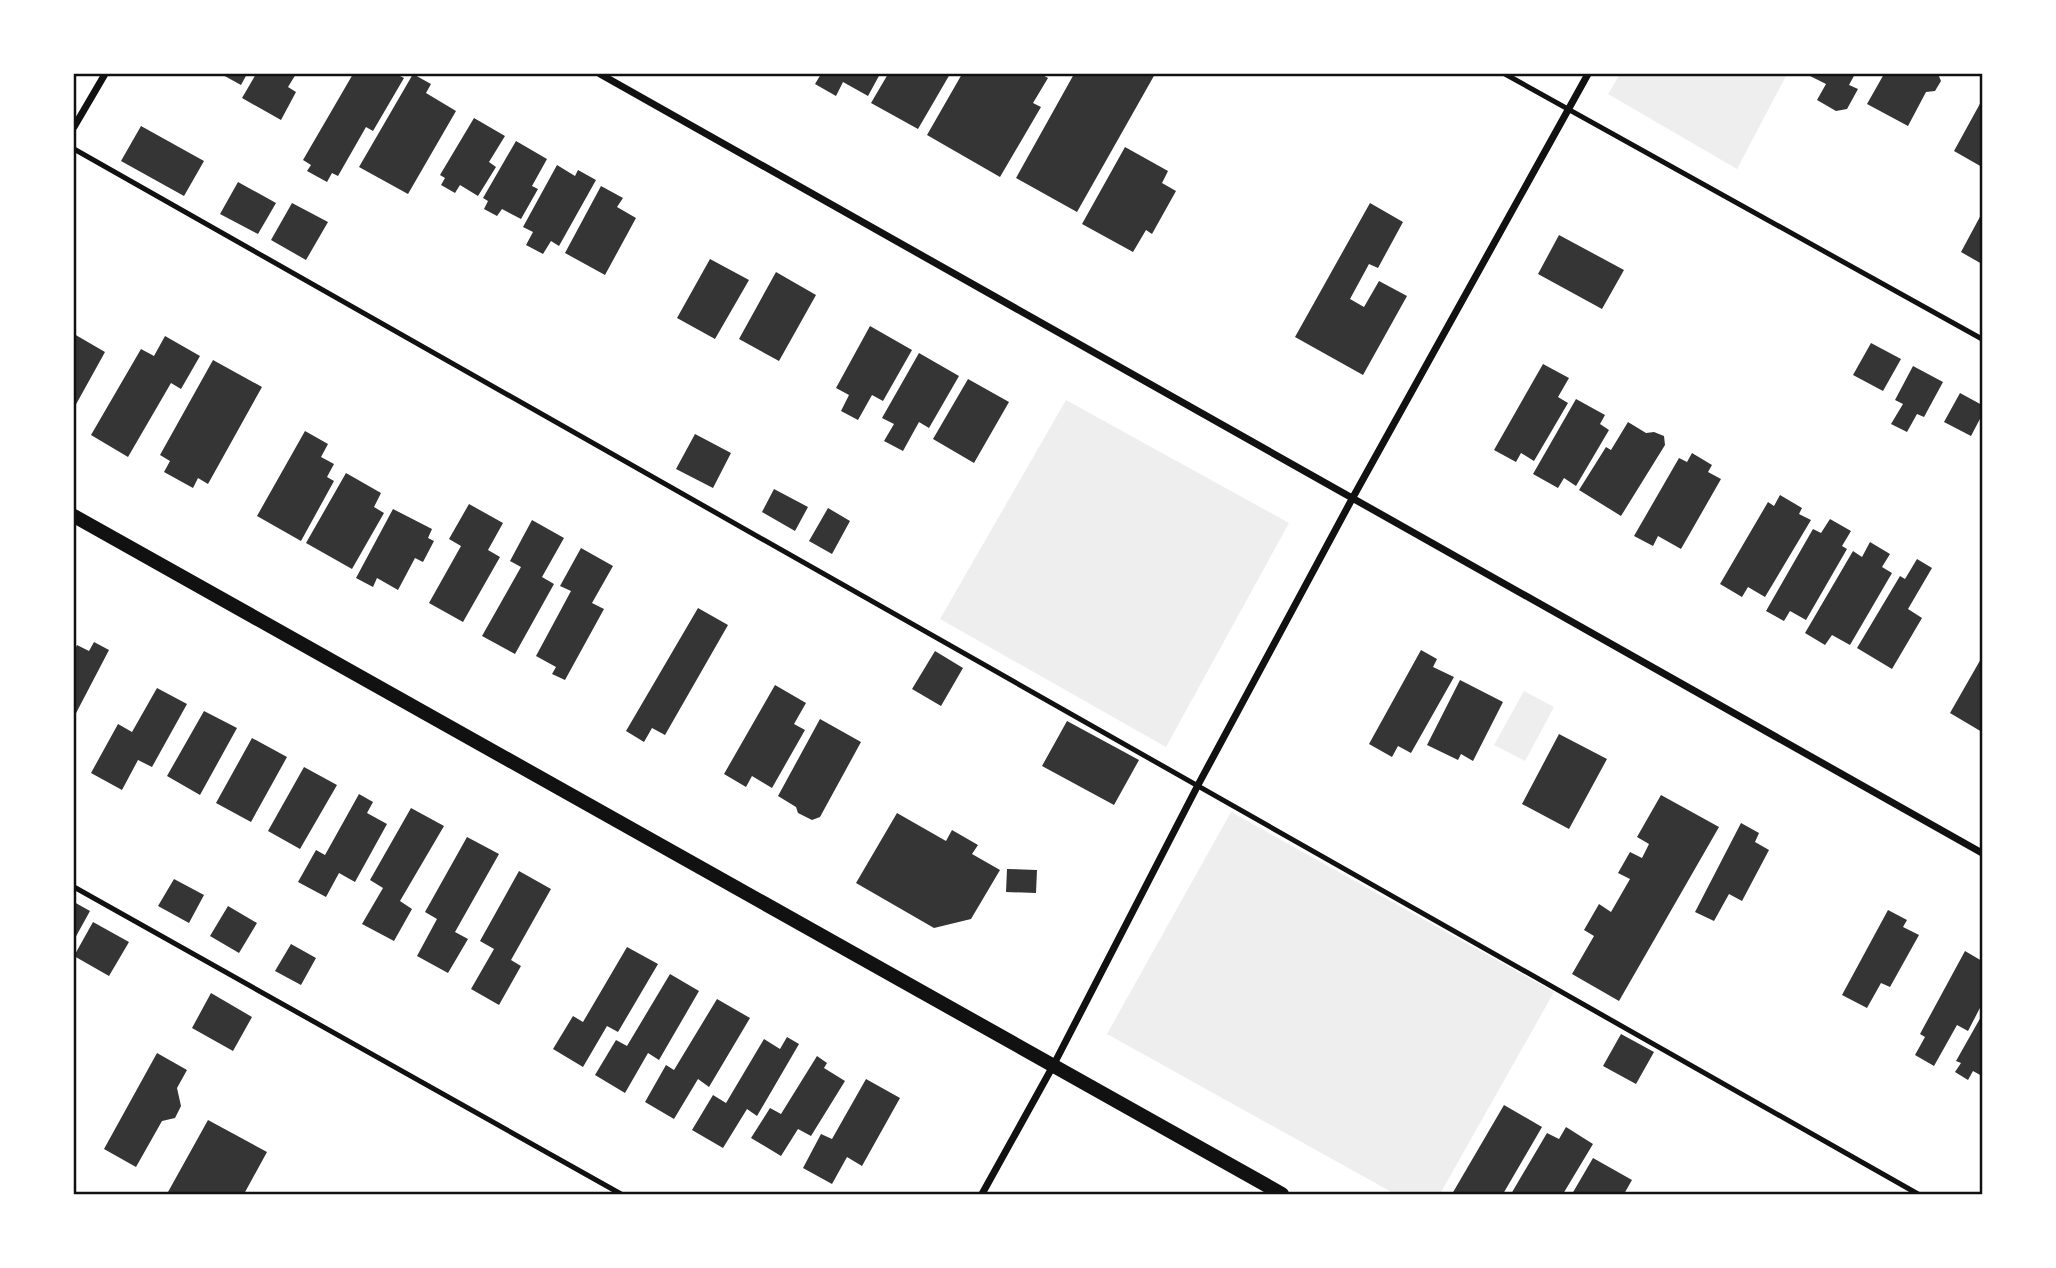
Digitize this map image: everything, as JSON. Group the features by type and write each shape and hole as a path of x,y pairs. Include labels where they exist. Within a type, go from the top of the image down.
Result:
{"main road":[{"path":"74,516 1282,1195"}],"street":[{"path":"74,127 105,74"},
{"path":"600,74 1983,853"},
{"path":"982,1195 1053,1066 1198,786 1352,499 1588,74"}],"lane":[{"path":"1505,74 1983,340"},
{"path":"74,149 1918,1195"},
{"path":"74,887 621,1195"}],"shaded area":[{"path":"1620,74 1787,74 1737,169 1608,94"},
{"path":"1066,400 1289,523 1166,747 940,619"},
{"path":"1524,691 1554,707 1525,761 1494,745"},
{"path":"1231,812 1554,992 1440,1194 1395,1194 1107,1034"}],"building":[{"path":"221,74 247,74 241,85"},
{"path":"256,74 296,74 288,87 296,92 281,120 242,98"},
{"path":"353,74 396,74 404,78 373,131 366,127 338,176 332,173 327,182 307,171 311,165 303,160"},
{"path":"413,74 431,84 426,93 456,111 408,194 359,167"},
{"path":"821,74 880,74 868,96 843,82 836,96 815,84"},
{"path":"888,74 950,74 918,129 871,103"},
{"path":"962,74 1041,74 1048,78 1033,103 1041,107 1000,177 927,135"},
{"path":"1074,74 1155,74 1077,212 1016,178"},
{"path":"1806,74 1855,74 1849,85 1858,89 1847,109 1836,111 1817,100 1826,84"},
{"path":"1884,74 1938,74 1941,81 1935,91 1926,92 1908,126 1867,104"},
{"path":"1982,100 1982,167 1954,151"},
{"path":"474,118 505,136 489,162 496,167 478,196 460,185 455,193 441,185 445,178 440,175"},
{"path":"141,126 204,161 184,196 121,161"},
{"path":"516,141 547,159 532,186 538,189 521,219 502,209 497,216 484,209 488,201 483,198"},
{"path":"1125,147 1168,171 1162,183 1176,191 1152,234 1146,230 1133,252 1082,224"},
{"path":"557,165 575,176 578,170 596,180 559,246 551,241 543,254 526,245 533,232 523,227"},
{"path":"238,182 276,203 258,234 220,214"},
{"path":"601,186 623,198 617,207 636,218 605,275 565,253"},
{"path":"292,203 328,222 306,260 271,240"},
{"path":"1370,203 1403,222 1378,268 1369,264 1350,299 1364,307 1379,281 1407,296 1363,375 1295,337"},
{"path":"1982,213 1982,264 1961,252"},
{"path":"1559,235 1624,270 1602,309 1538,274"},
{"path":"710,259 749,280 715,339 677,318"},
{"path":"776,272 816,295 779,361 739,339"},
{"path":"870,326 912,350 883,401 872,395 858,420 841,411 849,395 836,388"},
{"path":"74,334 105,352 74,408"},
{"path":"165,336 200,356 181,389 171,383 128,457 91,435 141,349 154,356"},
{"path":"1871,343 1901,359 1883,391 1853,375"},
{"path":"919,353 959,376 929,428 919,422 903,451 884,441 894,424 882,418"},
{"path":"213,360 262,387 208,484 198,478 193,488 164,472 170,461 160,455"},
{"path":"1543,364 1569,378 1558,397 1568,403 1534,461 1521,453 1516,462 1494,450"},
{"path":"1913,366 1943,382 1924,417 1917,414 1907,432 1891,424 1903,404 1895,400"},
{"path":"968,379 1009,402 974,463 933,439"},
{"path":"1960,393 1982,405 1982,415 1971,436 1944,422"},
{"path":"1576,399 1605,415 1600,424 1609,430 1576,486 1564,478 1558,488 1533,474"},
{"path":"1628,422 1646,433 1654,432 1664,436 1665,445 1621,516 1579,490 1606,447 1611,450"},
{"path":"305,431 328,444 321,457 334,464 327,477 334,481 301,541 257,516"},
{"path":"695,434 731,453 713,488 676,469"},
{"path":"1692,453 1712,465 1708,472 1721,479 1681,549 1658,536 1653,546 1634,536 1679,458 1687,462"},
{"path":"346,473 381,493 374,507 384,513 352,569 306,543"},
{"path":"774,489 808,507 795,531 762,512"},
{"path":"1780,495 1802,508 1799,514 1811,520 1765,597 1748,587 1742,597 1720,584 1768,502 1774,506"},
{"path":"469,504 503,523 488,550 500,557 463,622 429,603 461,546 449,539"},
{"path":"828,508 850,521 832,554 809,541"},
{"path":"393,509 432,529 428,538 434,541 423,562 415,558 398,590 377,578 373,587 356,578"},
{"path":"1830,519 1851,531 1842,546 1847,549 1806,620 1790,611 1784,621 1766,611 1813,529 1821,533"},
{"path":"532,520 564,538 542,577 554,584 515,654 482,636 521,567 510,561"},
{"path":"1870,542 1890,554 1882,567 1892,573 1850,645 1832,635 1825,645 1805,633 1853,551 1862,557"},
{"path":"581,548 613,566 592,603 604,609 565,680 552,674 556,667 536,656 571,591 560,586"},
{"path":"1917,559 1932,568 1908,609 1922,618 1892,669 1857,648 1900,576 1905,579"},
{"path":"698,608 728,625 665,735 652,728 644,742 626,731"},
{"path":"94,642 109,650 74,717 74,651 77,645 89,651"},
{"path":"1421,650 1437,659 1433,667 1454,677 1411,753 1398,746 1392,757 1369,744"},
{"path":"935,651 963,668 941,706 912,689"},
{"path":"1982,657 1982,732 1950,713"},
{"path":"1460,680 1503,702 1473,761 1461,754 1458,760 1427,745"},
{"path":"775,685 806,703 794,724 805,730 772,788 752,776 746,787 724,774"},
{"path":"157,688 187,704 152,767 138,760 122,790 91,773 118,724 132,732"},
{"path":"204,711 237,728 200,795 167,776"},
{"path":"820,719 861,742 820,817 812,820 798,813 796,807 778,796"},
{"path":"1067,721 1139,760 1114,805 1042,766"},
{"path":"1559,734 1607,759 1569,829 1522,804"},
{"path":"252,738 287,757 251,822 216,803"},
{"path":"304,767 337,785 300,849 268,831"},
{"path":"359,794 373,802 367,813 387,824 355,882 339,873 326,897 298,882 316,850 325,855"},
{"path":"1661,795 1719,827 1619,1001 1572,974 1594,936 1584,930 1599,904 1611,912 1630,879 1618,873 1630,852 1642,858 1649,844 1637,837"},
{"path":"411,808 444,826 400,901 412,909 394,941 362,924 383,888 370,880"},
{"path":"897,813 946,841 952,830 978,845 972,854 1000,870 971,919 934,928 856,883"},
{"path":"1741,823 1759,833 1755,842 1769,850 1742,901 1729,894 1714,921 1695,912"},
{"path":"467,837 499,854 455,932 468,939 448,973 417,956 437,919 425,912"},
{"path":"1007,869 1037,870 1036,893 1006,892"},
{"path":"519,871 551,889 511,960 521,966 499,1005 471,989 494,949 480,941"},
{"path":"174,879 204,895 189,923 158,906"},
{"path":"74,902 90,911 74,940"},
{"path":"228,906 257,923 239,953 210,936"},
{"path":"1888,910 1907,920 1903,927 1919,935 1890,987 1881,983 1867,1008 1842,995"},
{"path":"93,922 129,942 109,976 74,956"},
{"path":"291,944 316,958 301,985 275,971"},
{"path":"627,947 658,964 618,1032 607,1026 583,1067 553,1049 573,1016 583,1022"},
{"path":"1965,951 1982,961 1982,1004 1968,1031 1957,1025 1934,1066 1915,1055 1925,1037 1920,1034"},
{"path":"670,974 699,991 659,1060 648,1053 625,1093 595,1075 616,1040 627,1046"},
{"path":"211,993 252,1017 233,1051 192,1028"},
{"path":"717,999 750,1018 709,1087 698,1079 674,1119 645,1102 666,1065 674,1070"},
{"path":"1982,1015 1982,1076 1973,1071 1968,1080 1955,1072 1961,1063 1956,1061"},
{"path":"1621,1034 1654,1052 1636,1084 1603,1066"},
{"path":"787,1037 799,1044 757,1116 747,1109 723,1148 692,1130 713,1095 726,1103 764,1039 780,1049"},
{"path":"157,1053 187,1070 177,1088 181,1106 175,1118 162,1121 136,1167 104,1149"},
{"path":"817,1056 827,1063 824,1068 845,1081 811,1136 798,1129 781,1156 751,1138 770,1108 781,1114"},
{"path":"866,1079 900,1098 862,1166 847,1157 832,1184 803,1168 821,1134 832,1139"},
{"path":"1504,1105 1542,1127 1503,1194 1452,1194"},
{"path":"208,1120 267,1152 244,1194 168,1192"},
{"path":"1566,1127 1593,1144 1563,1194 1511,1194 1547,1133 1559,1139"},
{"path":"1593,1158 1632,1180 1624,1194 1572,1194"}]}
